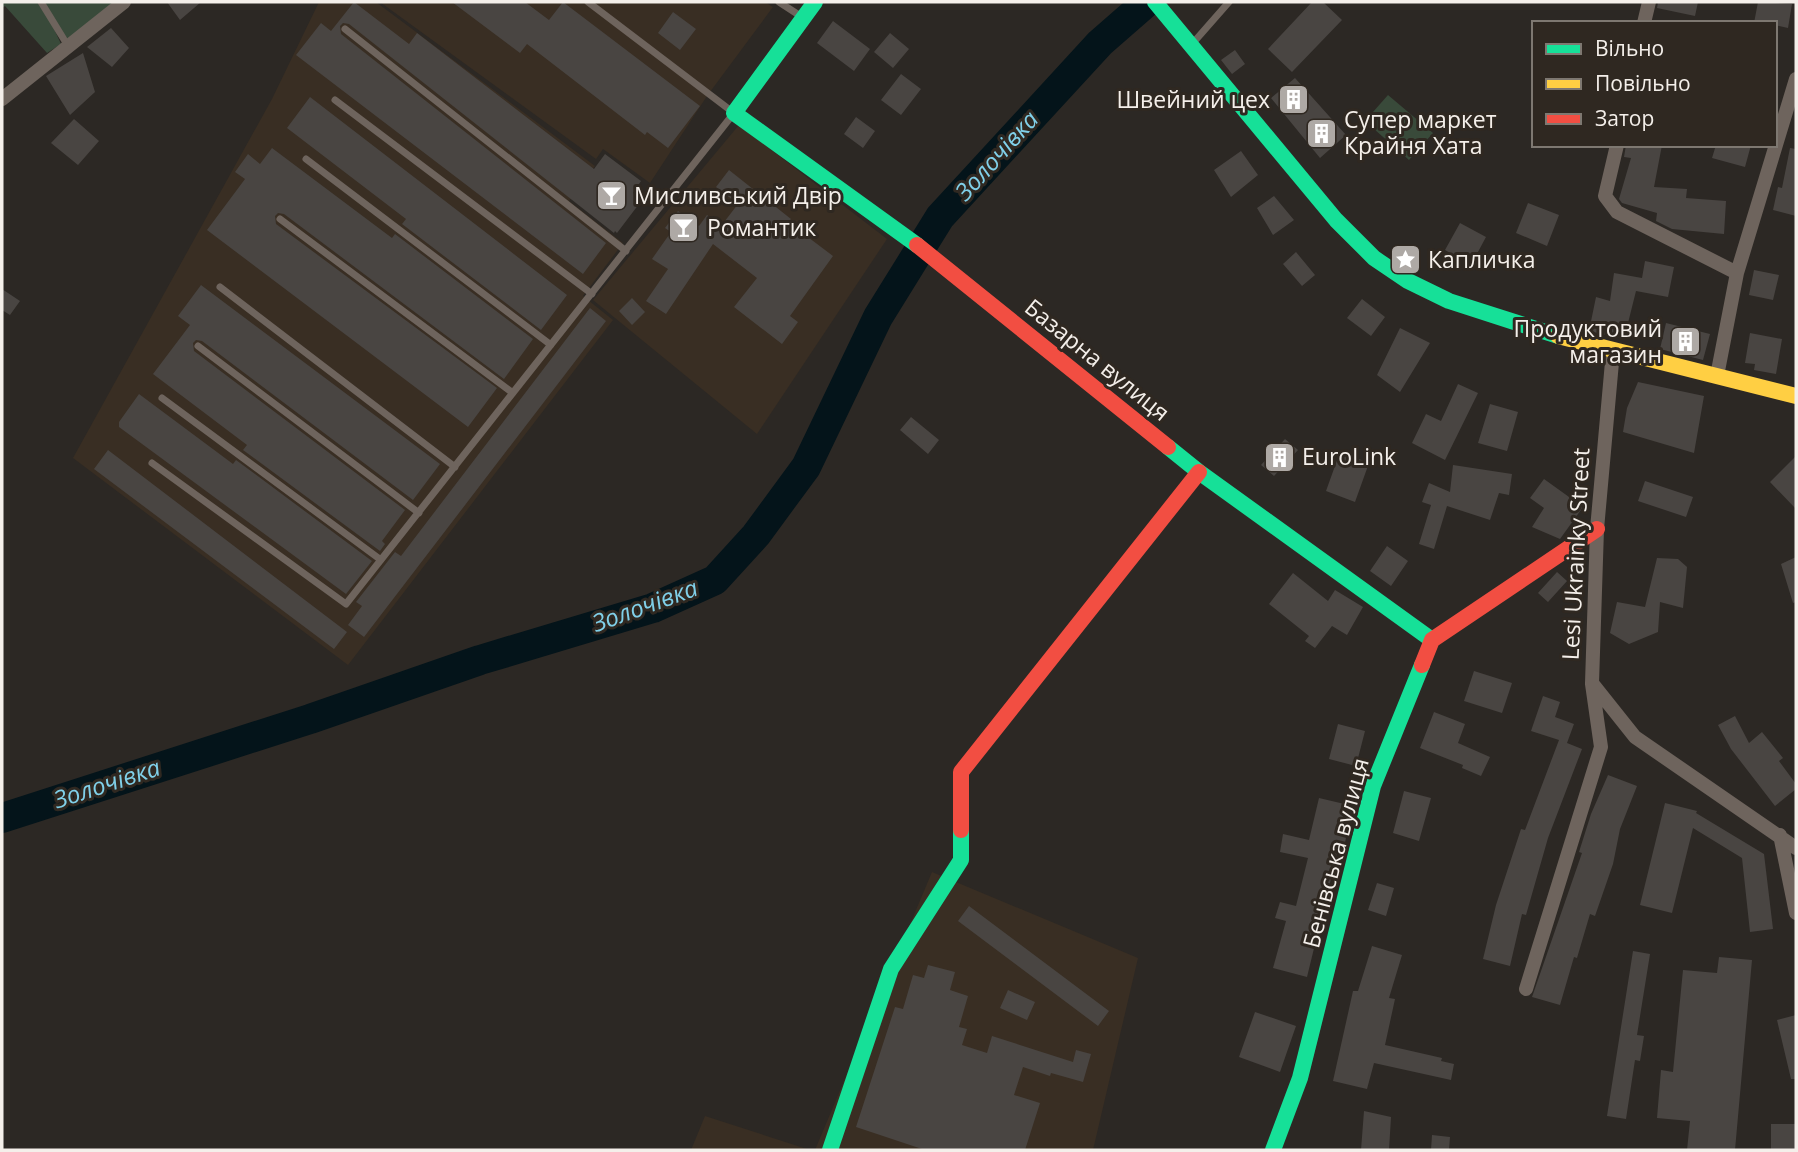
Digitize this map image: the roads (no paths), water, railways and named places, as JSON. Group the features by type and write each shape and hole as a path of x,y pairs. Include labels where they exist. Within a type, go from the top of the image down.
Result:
{"street":[{"path":"2,99 124,2"},
{"path":"734,113 814,2"},
{"path":"1155,2 1346,231 1386,267 1444,301 1499,319 1796,397"},
{"path":"1644,21 1649,2"},
{"path":"1777,141 1796,79"},
{"name":"Базарна вулиця","path":"734,113 953,272 1199,472 1432,640"},
{"path":"1617,147 1605,196 1617,212 1737,273"},
{"path":"1717,376 1737,273 1775,147"},
{"name":"Lesi Ukrainky Street","path":"1613,351 1597,529 1592,683 1635,737 1796,848"},
{"path":"830,1150 891,969 961,860 961,772 1199,472"},
{"path":"1432,640 1597,529"},
{"name":"Бенівська вулиця","path":"1273,1150 1300,1078 1373,786 1432,640"},
{"path":"1526,989 1601,747 1592,683"},
{"path":"1780,835 1796,913"}],"lane":[{"path":"41,2 69,46"},
{"path":"152,463 346,604 734,113 588,2"},
{"path":"779,2 802,18"},
{"path":"1187,38 1229,2"},
{"path":"345,29 626,251"},
{"path":"335,100 592,294"},
{"path":"306,159 551,345"},
{"path":"280,219 513,393"},
{"path":"220,287 455,467"},
{"path":"198,346 419,513"},
{"path":"162,398 381,560"}],"waterway":[{"name":"Золочівка","path":"2,818 310,719 480,660 653,608 715,580 756,535 806,467 878,317 940,217 1100,43 1147,2"}],"place":[{"name":"Швейний цех","path":"1293,100"},
{"name":"Супер маркет Крайня Хата","path":"1321,133"},
{"name":"Мисливський Двір","path":"611,196"},
{"name":"Романтик","path":"684,228"},
{"name":"Капличка","path":"1405,260"},
{"name":"Продуктовий магазин","path":"1685,342"},
{"name":"EuroLink","path":"1279,457"}]}
